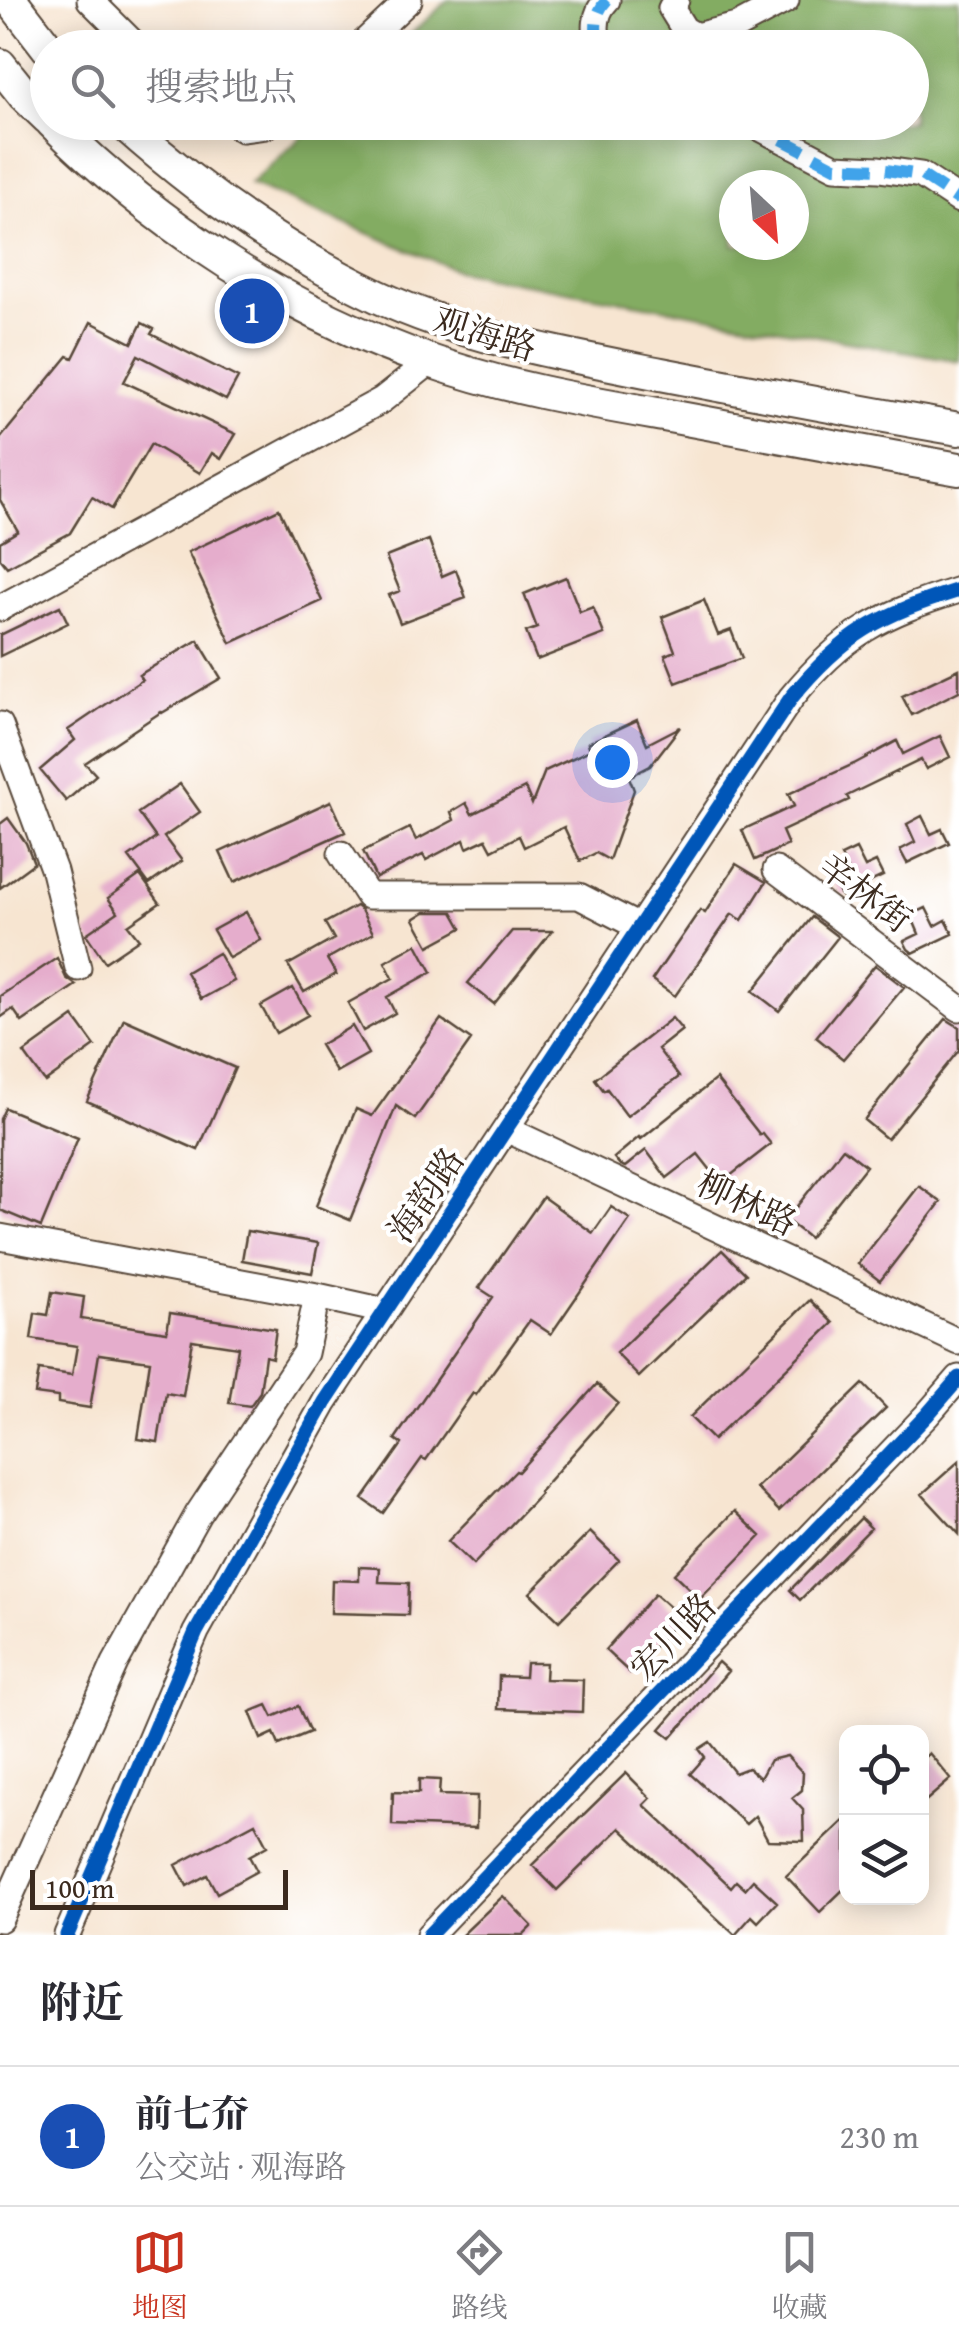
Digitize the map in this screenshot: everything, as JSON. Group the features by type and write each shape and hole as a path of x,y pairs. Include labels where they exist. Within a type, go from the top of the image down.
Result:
{"main road":[{"path":"12,0 34,30"},
{"name":"观海路","path":"0,65 30,101"},
{"name":"观海路","path":"70,140 136,198 296,305 430,362 524,390 959,469"},
{"name":"观海路","path":"142,140 223,204 310,261 379,297 457,327 532,349 959,429"}],"street":[{"path":"90,0 120,30"},
{"path":"377,30 409,0"},
{"path":"595,30 600,7 606,0"},
{"path":"676,0 671,8 686,30"},
{"path":"721,30 737,26 786,0"},
{"path":"783,140 835,167 921,175 959,200"},
{"path":"0,608 382,400 430,362"},
{"name":"海韵路","path":"67,1935 196,1632 324,1402 384,1311 791,698 811,673 850,637 912,605 959,590"},
{"path":"0,725 54,870 78,968"},
{"path":"341,854 368,896 579,896 639,927"},
{"name":"辛林街","path":"776,870 959,1008"},
{"name":"柳林路","path":"506,1128 959,1342"},
{"path":"0,1237 384,1311"},
{"path":"0,1920 116,1663 198,1514 306,1353 317,1296"},
{"name":"宏川路","path":"429,1935 959,1378"}],"green space":[{"path":"448,0 959,0 959,361 461,272 250,184 298,140 929,140 929,30 415,30"}],"building":[{"path":"91,322 132,343 142,323 154,329 151,334 238,378 226,400 138,355 124,382 236,434 221,459 212,453 200,473 151,444 112,509 92,497 70,533 7,567 0,558 0,542 18,531 0,500 0,439 68,356 73,358"},
{"path":"279,509 322,601 231,643 188,552"},
{"path":"429,540 442,576 456,570 466,598 400,623 389,595 400,591 386,557"},
{"path":"566,577 580,612 593,607 604,634 537,660 526,632 537,628 524,594"},
{"path":"704,600 718,635 731,630 742,658 676,683 665,655 675,651 662,617"},
{"path":"60,606 68,623 0,656 0,635"},
{"path":"198,640 221,678 85,763 96,775 66,801 40,770 75,740 68,730 142,680 139,675"},
{"path":"959,669 959,691 912,715 902,696"},
{"path":"637,720 647,744 680,727 650,766 629,777 634,790 609,860 596,853 580,861 564,827 524,847 519,836 492,850 486,839 467,848 464,840 426,860 423,855 376,878 363,851 410,828 416,840 454,820 451,812 466,803 472,814 525,788 532,804 545,771 590,750 588,743"},
{"path":"940,736 950,757 926,769 921,760 847,796 849,800 782,831 788,845 755,860 742,830 794,806 788,794 897,741 903,754"},
{"path":"180,784 200,812 164,837 182,861 149,884 129,857 156,838 138,813"},
{"path":"331,801 345,832 234,882 220,852"},
{"path":"922,816 931,834 942,829 949,843 907,863 900,850 915,842 907,824"},
{"path":"8,818 26,843 34,863 0,888 0,824"},
{"path":"856,849 865,867 876,862 883,876 841,896 834,882 850,875 841,856"},
{"path":"736,864 766,882 742,920 732,914 675,996 652,980 700,910 705,913"},
{"path":"140,875 160,903 128,925 139,939 105,962 86,934 118,912 108,898"},
{"path":"356,906 373,933 327,959 336,974 304,992 288,965 334,939 325,923"},
{"path":"926,908 935,926 946,920 953,934 913,953 904,941 919,934 911,915"},
{"path":"246,912 261,940 229,958 213,930"},
{"path":"425,912 453,912 462,928 429,946 414,919"},
{"path":"812,917 838,937 779,1011 753,991"},
{"path":"512,931 552,931 494,1004 468,983"},
{"path":"417,944 432,972 387,997 395,1013 363,1031 348,1003 393,978 385,962"},
{"path":"218,953 234,981 201,999 186,972"},
{"path":"57,958 66,978 76,985 22,1022 13,1009 0,1018 0,996"},
{"path":"875,965 904,987 843,1059 816,1037"},
{"path":"293,988 308,1015 276,1033 261,1006"},
{"path":"74,1017 95,1046 45,1082 24,1053"},
{"path":"672,1018 682,1030 658,1049 679,1077 627,1116 595,1079"},
{"path":"124,1019 235,1068 198,1150 87,1101"},
{"path":"441,1019 471,1040 415,1119 396,1106 350,1220 316,1206 356,1109 372,1116"},
{"path":"946,1019 959,1027 959,1050 887,1139 864,1120"},
{"path":"352,1026 368,1054 336,1072 320,1045"},
{"path":"716,1079 771,1144 721,1183 698,1154 667,1178 646,1150 625,1167 614,1158 641,1139"},
{"path":"5,1108 78,1138 41,1227 0,1210 0,1119"},
{"path":"843,1148 866,1166 809,1238 786,1220"},
{"path":"919,1186 941,1202 880,1281 858,1264"},
{"path":"543,1197 593,1233 611,1207 630,1219 551,1334 530,1320 383,1513 363,1499 402,1444 395,1439 493,1297 479,1288"},
{"path":"247,1231 318,1243 312,1273 242,1260"},
{"path":"722,1250 746,1274 639,1377 616,1353"},
{"path":"52,1292 84,1297 81,1319 167,1332 170,1313 276,1329 272,1358 265,1356 260,1392 250,1406 229,1403 238,1347 192,1340 183,1396 166,1393 158,1442 138,1439 150,1361 99,1354 90,1408 58,1403 58,1397 35,1394 39,1370 72,1375 77,1346 31,1339 35,1313 48,1315"},
{"path":"810,1300 833,1323 713,1440 690,1417"},
{"path":"597,1384 618,1403 473,1565 448,1541 518,1472"},
{"path":"863,1384 886,1408 779,1511 756,1488"},
{"path":"959,1461 959,1534 922,1494"},
{"path":"735,1511 761,1536 700,1599 674,1574"},
{"path":"861,1518 871,1528 800,1600 790,1590"},
{"path":"590,1532 619,1560 559,1621 530,1593"},
{"path":"359,1567 380,1568 379,1582 409,1583 408,1615 331,1613 332,1580 359,1581"},
{"path":"655,1594 681,1617 630,1673 605,1650"},
{"path":"718,1662 728,1671 671,1738 660,1729"},
{"path":"526,1663 546,1663 545,1679 583,1680 582,1712 498,1709 499,1676 525,1677"},
{"path":"267,1705 273,1717 298,1706 310,1732 279,1745 274,1733 261,1739 250,1712"},
{"path":"710,1742 735,1773 748,1768 760,1778 770,1760 787,1756 803,1773 802,1790 792,1798 803,1810 804,1841 768,1840 755,1816 746,1824 690,1774 705,1757 699,1749"},
{"path":"929,1753 951,1779 929,1798"},
{"path":"626,1773 651,1798 644,1805 731,1887 736,1881 745,1889 753,1880 777,1902 758,1922 752,1916 735,1935 620,1828 557,1890 532,1865"},
{"path":"419,1779 440,1780 439,1795 477,1796 476,1828 392,1825 393,1792 419,1793"},
{"path":"255,1823 267,1846 249,1856 257,1871 217,1893 207,1875 187,1886 176,1865"},
{"path":"839,1826 839,1894 820,1912 786,1876"},
{"path":"503,1896 532,1926 523,1935 462,1935"}],"marked path":[{"path":"597,30 596,22 607,0"},
{"path":"783,140 835,167 921,175 959,200"}],"cycle path":[{"path":"67,1935 196,1632 325,1402 791,698 828,657 865,629 907,608 959,590"},
{"path":"429,1935 959,1378"}],"place":[{"name":"前七夼","path":"252,311"}]}
